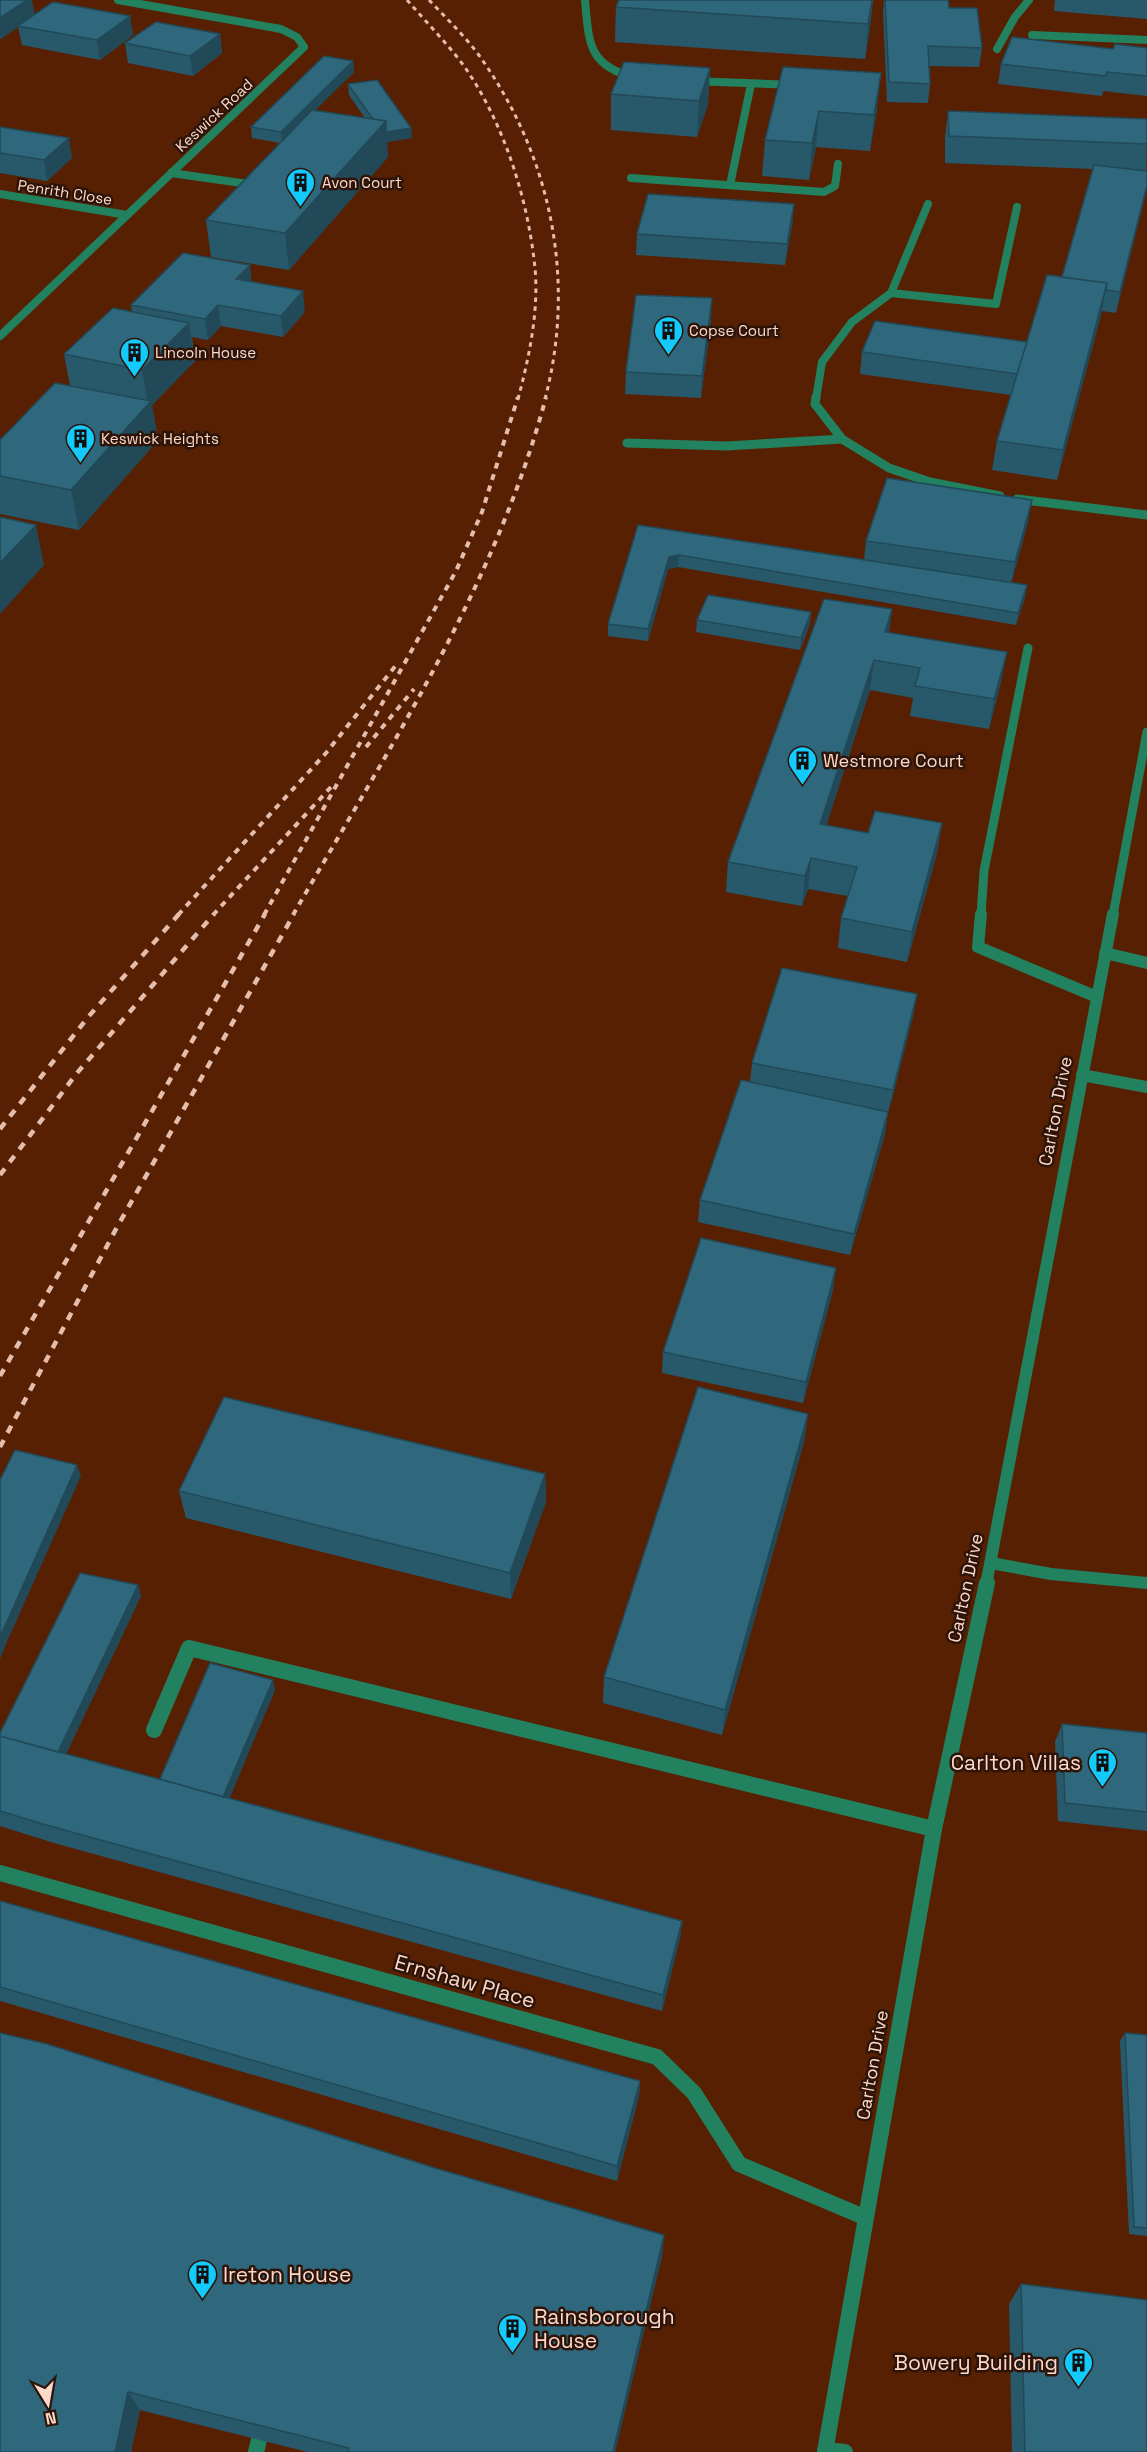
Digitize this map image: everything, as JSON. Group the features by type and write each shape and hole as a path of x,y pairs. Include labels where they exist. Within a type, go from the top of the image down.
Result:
{"street":[{"name":"Keswick Road","path":"0,336 304,47 297,37 281,29 118,0"},
{"path":"585,0 589,48 599,63 625,76 641,79"},
{"path":"997,49 1015,17 1029,0"},
{"path":"1032,35 1147,40"},
{"path":"685,81 809,86"},
{"path":"730,185 751,84"},
{"path":"631,178 824,192 835,186 838,164"},
{"path":"171,173 262,185"},
{"name":"Penrith Close","path":"0,194 127,215"},
{"path":"928,204 891,293 852,321 822,362 815,404 842,439 890,468 930,482 1011,498 1147,515"},
{"path":"891,293 996,304 1017,207"},
{"path":"627,442 727,446 842,439"},
{"path":"1028,648 984,871 978,947 1097,997"},
{"name":"Carlton Drive","path":"825,2451 864,2217 934,1828 991,1563 1147,732"},
{"path":"1105,953 1147,963"},
{"path":"1082,1075 1147,1087"},
{"path":"991,1563 1051,1574 1147,1583"},
{"path":"154,1730 189,1648 934,1828"},
{"name":"Ernshaw Place","path":"0,1873 657,2057 694,2093 739,2164 864,2217"},
{"path":"825,2451 845,2452"}],"building":[{"path":"0,0 27,0 0,18"},
{"path":"619,0 872,0 868,24 616,7"},
{"path":"885,0 948,0 949,8 977,8 982,48 928,46 930,84 889,82"},
{"path":"53,2 130,16 97,40 18,26"},
{"path":"156,22 220,34 190,56 125,43"},
{"path":"1012,37 1113,49 1115,44 1147,48 1147,76 1107,72 1105,76 1001,64"},
{"path":"324,56 353,61 281,132 251,127"},
{"path":"624,62 710,68 699,101 611,94"},
{"path":"783,67 881,73 874,115 819,111 812,143 765,140"},
{"path":"377,80 411,128 386,132 386,121 373,119 348,84"},
{"path":"312,110 386,121 285,233 206,220"},
{"path":"948,111 1147,119 1147,144 949,136"},
{"path":"0,127 69,138 44,160 0,153"},
{"path":"1094,165 1147,171 1147,185 1120,292 1106,290 1107,283 1062,277"},
{"path":"648,194 794,204 787,244 637,234"},
{"path":"183,253 250,265 236,279 303,291 281,316 218,305 205,319 131,305"},
{"path":"1047,275 1107,283 1063,450 997,441"},
{"name":"Copse Court","path":"636,295 712,298 702,376 626,372"},
{"path":"113,308 189,323 142,370 64,354"},
{"path":"875,321 1027,342 1017,374 862,352"},
{"path":"55,383 151,401 71,490 0,476 0,440"},
{"path":"887,478 1032,500 1015,562 866,541"},
{"path":"0,517 36,525 0,563"},
{"path":"638,525 1027,585 1018,613 679,555 669,557 648,629 608,624"},
{"path":"708,595 811,612 801,638 697,620"},
{"name":"Westmore Court","path":"824,599 892,609 885,632 1007,652 994,699 915,686 920,668 874,660 820,824 868,833 875,811 942,823 912,932 841,918 857,867 811,858 805,876 728,862"},
{"path":"782,968 917,994 893,1090 752,1063"},
{"path":"741,1080 888,1112 854,1234 700,1200"},
{"path":"701,1238 836,1268 806,1382 663,1352"},
{"path":"698,1387 808,1414 725,1710 604,1677"},
{"path":"224,1397 545,1474 510,1573 179,1491"},
{"path":"15,1450 77,1465 0,1637 0,1480"},
{"path":"80,1573 138,1585 58,1752 0,1736 0,1733"},
{"path":"210,1663 273,1680 223,1797 160,1779"},
{"name":"Carlton Villas","path":"1062,1724 1147,1733 1147,1812 1065,1803"},
{"path":"0,1736 682,1921 663,1995 0,1811"},
{"path":"0,1901 640,2081 617,2166 0,1987"},
{"name":"Ireton House","path":"0,2033 47,2044 435,2168 664,2235 613,2452 347,2452 349,2448 128,2392 115,2452 0,2452"},
{"path":"1125,2033 1147,2035 1147,2228 1134,2227"},
{"name":"Bowery Building","path":"1021,2284 1147,2300 1147,2452 1025,2452"}],"railway":[{"path":"407,0 457,57 478,88 502,137 520,189 532,242 536,301 526,367 518,399"},
{"path":"429,0 477,53 507,99 526,139 541,181 552,223 557,267 558,311 554,355 545,399"},
{"path":"264,915 456,571 482,512 518,397"},
{"path":"293,915 402,727 469,599 499,534 525,466 546,397"},
{"path":"178,915 326,753 397,664"},
{"path":"366,747 414,689"},
{"path":"213,915 331,787"},
{"path":"0,1129 89,1016 179,914"},
{"path":"0,1175 77,1073 214,914"},
{"path":"0,1376 265,914"},
{"path":"0,1447 116,1229 294,914"}],"place":[{"name":"Avon Court","path":"301,208"},
{"name":"Copse Court","path":"668,356"},
{"name":"Lincoln House","path":"134,378"},
{"name":"Keswick Heights","path":"80,464"},
{"name":"Westmore Court","path":"802,786"},
{"name":"Carlton Villas","path":"1102,1788"},
{"name":"Ireton House","path":"202,2300"},
{"name":"Rainsborough House","path":"513,2354"},
{"name":"Bowery Building","path":"1079,2388"}]}
